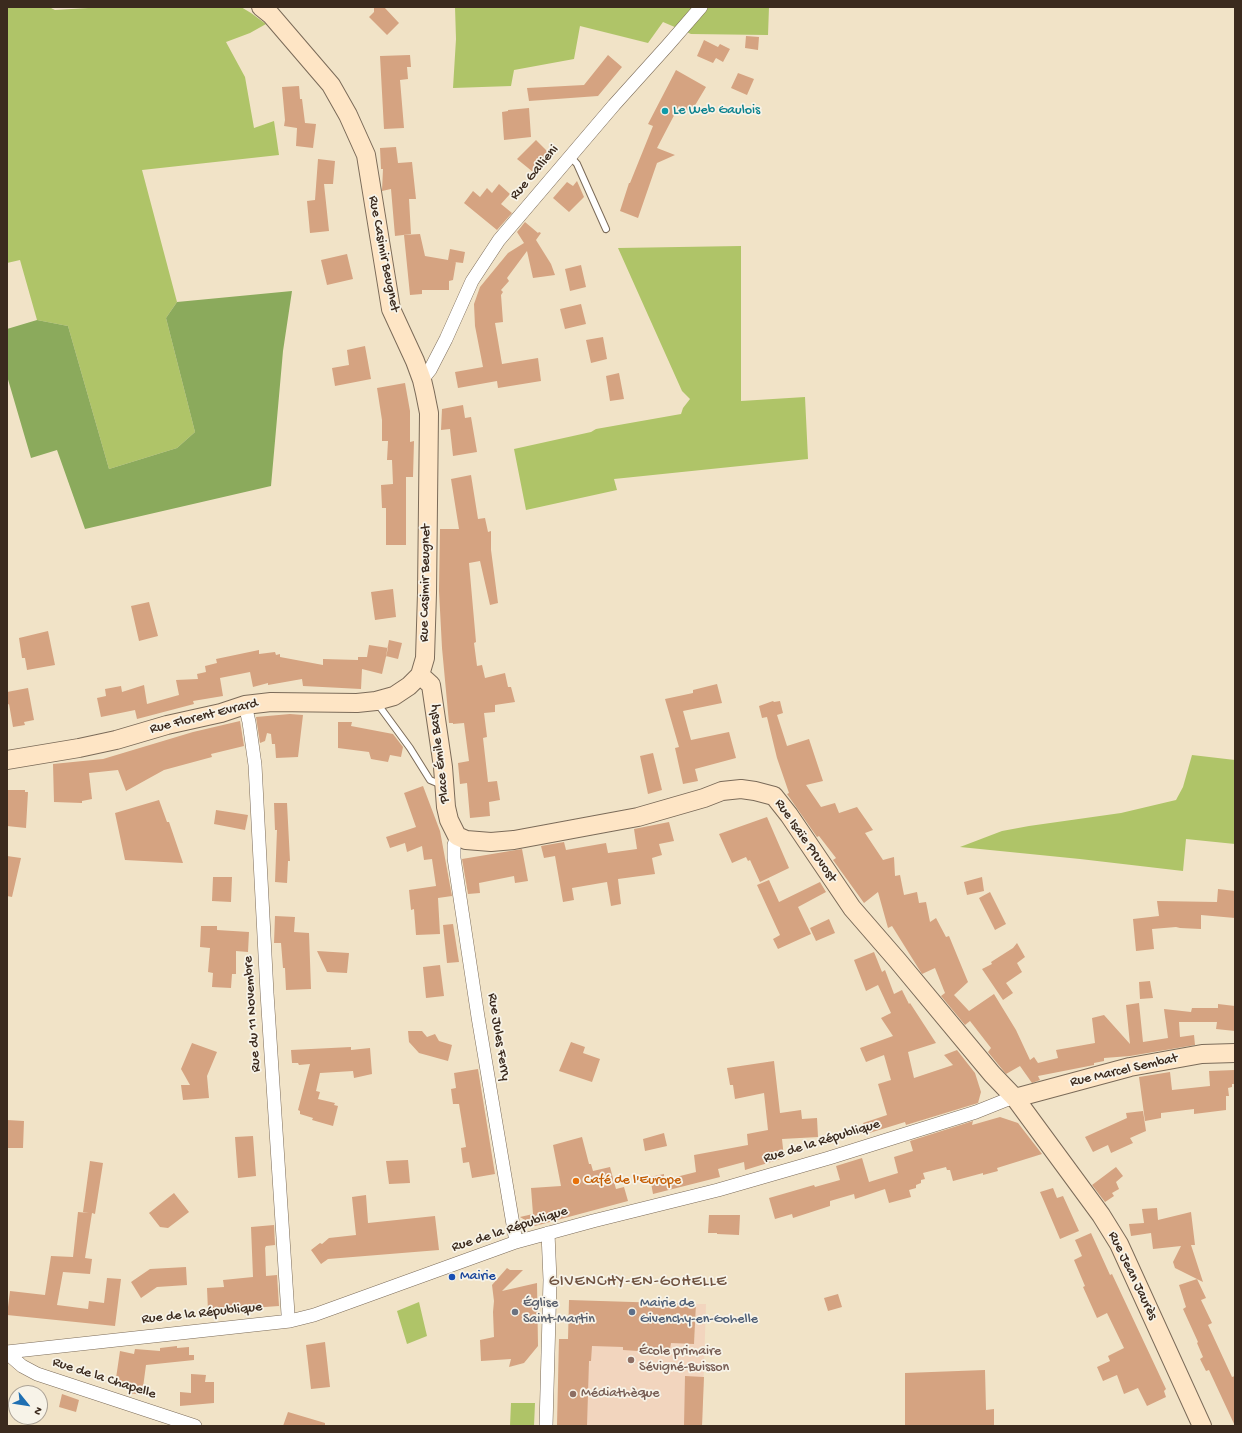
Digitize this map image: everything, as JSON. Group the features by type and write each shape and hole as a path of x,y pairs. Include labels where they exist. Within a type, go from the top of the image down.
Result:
{"street":[{"name":"Rue Casimir Beugnet","path":"261,7 271,15 332,85 348,115 366,155 391,308 422,380 428,407 428,421 426,635 425,658 420,675"},
{"name":"Rue Gallieni","path":"422,380 430,370 446,339 476,275 499,240 570,156 701,7"},
{"name":"Rue Florent Evrard","path":"7,760 116,740 167,725 221,713 245,705 271,702 376,702 394,696 409,686 420,675"},
{"name":"Place Émile Basly","path":"420,675 431,685 449,820 457,836"},
{"name":"Rue du 11 Novembre","path":"245,705 250,722 255,765 267,993 288,1314 290,1321"},
{"name":"Rue Isaïe Pruvost","path":"457,836 466,840 480,842 521,839 638,816 704,798 722,791 741,789 755,790 774,796 789,815 852,908 992,1074 1015,1098"},
{"name":"Rue Jules Ferry","path":"457,836 454,845 454,858 478,1017 516,1242"},
{"name":"Rue Marcel Sembat","path":"1015,1098 1130,1067 1202,1054 1235,1053"},
{"name":"Rue de la République","path":"7,1353 290,1321 320,1312 516,1242 548,1238 829,1158 976,1112 1015,1098"},
{"name":"Rue Jean Jaurès","path":"1015,1098 1101,1215 1119,1244 1202,1426"},
{"path":"546,1426 550,1280 548,1238"},
{"name":"Rue de la Chapelle","path":"7,1353 22,1366 36,1374 190,1425"}],"lane":[{"path":"570,156 577,164 606,229"},
{"path":"376,702 410,748 430,780 444,785"}],"shaded area":[{"name":"École primaire Sévigné-Buisson","path":"696,1304 706,1304 702,1426 557,1426 559,1339 694,1343"}],"green space":[{"path":"7,7 49,7 55,10 105,7 241,7 266,24 250,33 226,42 245,77 254,128 274,121 279,155 142,170 177,302 166,318 195,432 177,448 109,469 68,326 37,320 20,260 7,263"},
{"path":"455,7 769,7 768,35 691,34 663,22 648,43 580,26 574,59 514,70 511,86 453,88 456,39"},
{"path":"741,246 741,401 805,397 808,459 614,479 617,490 526,510 514,449 591,432 596,429 681,414 683,408 690,399 682,391 618,248"},
{"path":"292,291 283,351 271,486 85,529 57,450 31,458 7,376 7,329 37,320 68,326 109,469 177,448 195,432 166,318 177,302"},
{"path":"1192,755 1235,760 1235,844 1186,839 1183,871 960,847 1002,831 1121,813 1176,800 1183,787"},
{"path":"419,1302 427,1336 407,1344 397,1311"},
{"path":"511,1403 535,1403 534,1426 510,1426"}],"building":[{"path":"374,7 384,7 399,23 387,35 369,17 374,12"},
{"path":"746,36 759,37 758,50 745,48"},
{"path":"704,40 718,47 720,44 730,49 723,62 716,58 713,63 697,56"},
{"path":"410,55 411,67 407,67 408,79 400,80 404,128 384,129 380,56"},
{"path":"608,55 622,67 598,96 529,101 527,88 584,85"},
{"path":"676,70 706,87 691,112 679,106 657,148 675,155 657,163 638,218 620,211 629,183 653,126 648,124"},
{"path":"738,73 754,79 747,95 731,88"},
{"path":"299,86 305,123 316,124 313,148 296,146 297,128 284,126 285,120 282,87"},
{"path":"529,108 531,137 504,140 502,112"},
{"path":"536,140 550,154 533,172 517,159"},
{"path":"396,147 398,163 412,162 416,199 409,199 411,234 395,236 391,189 382,191 383,169 381,169 380,148"},
{"path":"318,159 335,161 333,184 324,184 329,231 310,233 307,201 315,200"},
{"path":"577,181 584,197 569,212 553,198 567,182 573,186"},
{"path":"499,184 510,194 501,204 512,213 497,230 464,203 473,191 480,197 487,188 492,193"},
{"path":"525,222 538,233 541,233 536,240 551,264 555,275 533,278 527,251 507,278 509,281 501,290 503,292 501,295 503,322 495,323 502,364 538,358 541,381 498,388 497,381 458,388 455,372 483,367 475,326 474,304 480,287 508,253 524,243 517,232"},
{"path":"420,234 425,256 448,260 450,249 465,252 463,263 456,262 453,280 449,281 449,290 422,290 422,294 410,295 404,235"},
{"path":"347,254 353,279 327,285 321,260"},
{"path":"581,265 586,287 570,291 565,269"},
{"path":"581,304 586,324 565,329 560,309"},
{"path":"603,337 607,359 591,363 586,340"},
{"path":"365,346 371,379 335,386 332,368 349,365 347,350"},
{"path":"619,373 624,399 610,401 606,376"},
{"path":"405,383 410,411 410,442 414,441 413,477 406,477 406,545 386,545 386,508 382,508 381,485 393,484 392,460 387,460 388,441 382,441 382,420 377,388"},
{"path":"463,405 465,418 471,417 477,452 453,456 450,429 441,430 442,409"},
{"path":"471,475 478,519 485,518 488,532 491,531 491,550 498,603 490,605 480,561 469,563 476,642 474,643 477,666 482,665 485,678 505,673 508,687 511,687 515,702 495,705 495,712 484,713 487,737 483,738 488,782 497,781 500,800 489,802 490,816 470,818 467,783 460,784 458,763 469,761 464,723 449,723 442,648 439,591 440,529 459,529 451,479"},
{"path":"393,589 396,617 375,620 371,592"},
{"path":"149,602 158,636 139,641 131,606"},
{"path":"48,631 55,665 27,670 25,658 22,658 19,638"},
{"path":"389,640 402,643 398,659 386,656"},
{"path":"369,645 388,648 382,674 362,669 361,689 303,686 302,679 268,685 268,683 253,687 250,672 220,678 223,696 193,701 194,704 137,719 135,710 101,717 97,698 106,696 105,689 121,686 122,692 144,685 147,704 179,695 176,680 198,679 197,674 206,672 205,666 217,663 216,659 259,650 259,654 275,652 276,655 280,654 280,657 323,665 323,659 358,660 358,657 367,657"},
{"path":"717,684 722,703 683,711 691,740 729,732 736,758 695,769 698,781 683,784 675,748 679,747 665,699 693,693 693,690"},
{"path":"28,688 34,720 24,722 25,725 13,727 9,704 7,705 7,692"},
{"path":"773,701 780,701 783,713 777,715 787,746 809,739 823,781 806,785 821,807 835,803 839,813 857,807 873,830 865,833 883,860 894,857 895,876 900,875 904,895 917,892 919,903 926,902 930,922 936,918 946,937 949,936 968,982 954,995 969,1011 994,994 1016,1030 1030,1060 1034,1057 1038,1063 1058,1058 1056,1050 1095,1043 1092,1018 1104,1015 1130,1044 1126,1005 1139,1003 1143,1042 1168,1038 1164,1009 1191,1012 1192,1008 1218,1008 1218,1004 1235,1006 1235,1031 1216,1029 1217,1022 1179,1022 1180,1037 1194,1035 1195,1045 1130,1056 1104,1058 1104,1061 1094,1063 1094,1065 1038,1076 1040,1080 1032,1083 1020,1066 1006,1074 988,1052 991,1048 970,1021 965,1025 941,996 945,993 935,968 922,974 892,926 888,928 878,892 864,903 833,860 836,858 819,836 817,837 787,794 789,793 777,758 767,717 762,718 759,706"},
{"path":"290,714 303,715 298,757 276,758 275,744 272,744 271,734 267,733 265,741 260,743 256,717"},
{"path":"240,721 244,746 211,754 212,757 164,770 126,791 118,770 89,773 92,799 82,801 82,803 54,802 53,764 103,759 193,732"},
{"path":"338,722 352,722 351,726 393,734 403,747 401,757 390,755 388,762 371,759 369,752 338,748"},
{"path":"653,753 662,790 648,794 640,756"},
{"path":"423,786 440,831 452,896 438,898 440,934 416,935 414,909 411,910 409,890 436,886 432,859 424,860 422,846 407,852 405,843 390,848 386,837 416,827 404,793"},
{"path":"7,790 25,790 25,792 28,792 26,828 7,826"},
{"path":"159,800 167,822 169,822 183,863 125,860 115,813"},
{"path":"274,803 287,803 290,861 288,861 287,883 275,882 277,830 275,830"},
{"path":"216,810 248,815 245,830 214,824"},
{"path":"767,817 789,868 760,882 750,860 748,861 746,857 732,863 719,834"},
{"path":"669,822 674,841 659,844 662,855 652,858 655,874 618,879 621,904 611,906 607,882 572,888 574,900 563,902 555,856 544,858 541,846 564,842 566,850 606,843 608,853 637,849 634,829"},
{"path":"522,849 528,881 515,883 514,876 479,883 480,893 468,894 462,859"},
{"path":"7,856 21,858 12,897 7,896"},
{"path":"213,877 232,877 231,902 212,901"},
{"path":"982,877 984,891 967,895 964,882"},
{"path":"769,880 779,902 820,882 826,892 798,907 811,934 778,949 773,939 780,935 757,885"},
{"path":"1218,889 1235,891 1235,918 1201,915 1201,929 1176,927 1152,929 1154,949 1136,951 1133,919 1159,916 1157,901 1217,902"},
{"path":"990,892 1006,924 995,930 979,898"},
{"path":"275,916 295,917 294,932 309,933 311,989 286,990 285,968 283,968 281,943 274,943"},
{"path":"829,919 835,933 816,941 810,928"},
{"path":"453,924 459,962 447,963 443,925"},
{"path":"201,926 217,926 217,930 249,932 248,952 236,951 236,974 232,974 231,988 212,987 213,973 208,972 210,948 200,947"},
{"path":"1017,943 1025,957 1017,963 1022,972 1006,983 1013,993 1003,1000 982,969 992,964 991,962 1013,948"},
{"path":"317,951 349,953 347,973 327,972"},
{"path":"874,952 882,972 885,970 894,994 902,990 909,1004 910,1003 936,1043 908,1052 914,1078 953,1065 944,1055 957,1050 975,1073 981,1092 978,1103 906,1125 905,1122 866,1134 863,1123 887,1115 878,1084 891,1080 884,1055 866,1062 860,1048 893,1036 881,1018 891,1013 878,985 866,991 854,960"},
{"path":"440,965 444,996 426,998 423,967"},
{"path":"1150,981 1153,998 1140,999 1139,982"},
{"path":"408,1031 422,1031 427,1037 435,1034 439,1041 452,1045 448,1061 419,1053 409,1042"},
{"path":"571,1042 585,1047 583,1053 600,1059 592,1082 559,1071"},
{"path":"192,1043 217,1052 207,1076 209,1098 183,1100 181,1085 190,1085 181,1069"},
{"path":"351,1047 351,1050 370,1048 372,1074 354,1078 353,1071 320,1073 316,1091 320,1092 318,1099 335,1103 334,1105 338,1106 333,1126 312,1120 313,1118 300,1114 300,1111 298,1110 310,1064 299,1065 298,1063 292,1063 291,1050"},
{"path":"774,1061 780,1113 801,1110 802,1119 817,1118 818,1137 782,1139 784,1158 745,1170 744,1162 718,1169 720,1177 653,1194 650,1177 664,1174 664,1180 696,1172 694,1155 748,1145 747,1134 768,1130 764,1093 735,1099 733,1085 730,1085 727,1068"},
{"path":"478,1069 495,1174 472,1178 469,1162 463,1163 461,1148 466,1147 459,1104 453,1104 451,1089 456,1088 454,1073"},
{"path":"1235,1070 1235,1084 1232,1084 1232,1087 1228,1088 1229,1096 1226,1096 1226,1110 1194,1114 1194,1109 1161,1113 1161,1118 1145,1121 1139,1077 1170,1072 1172,1090 1210,1086 1209,1071"},
{"path":"1143,1111 1146,1131 1130,1138 1133,1143 1111,1153 1108,1145 1093,1152 1085,1137 1127,1118 1126,1113"},
{"path":"1000,1117 1018,1123 1042,1154 997,1168 998,1171 983,1175 983,1173 953,1181 950,1170 947,1170 946,1167 923,1173 925,1179 921,1180 921,1183 916,1185 916,1188 909,1190 911,1197 889,1203 885,1189 855,1199 854,1194 830,1201 830,1206 793,1218 792,1214 775,1219 769,1198 814,1185 815,1187 840,1180 836,1166 862,1158 869,1182 898,1173 894,1157 913,1151 910,1141 973,1121 972,1125"},
{"path":"7,1120 24,1121 23,1148 7,1148"},
{"path":"664,1133 667,1146 645,1151 643,1139"},
{"path":"253,1136 256,1176 238,1178 235,1137"},
{"path":"582,1137 589,1164 591,1164 593,1171 610,1167 616,1189 624,1187 628,1201 535,1226 520,1217 533,1214 531,1188 561,1186 553,1145"},
{"path":"408,1160 410,1183 389,1184 386,1161"},
{"path":"90,1161 103,1163 95,1214 92,1213 85,1258 92,1259 90,1274 63,1272 57,1305 88,1309 89,1301 104,1303 107,1278 121,1279 115,1326 7,1315 10,1291 45,1295 51,1256 73,1257 78,1212 89,1213 83,1212"},
{"path":"1116,1167 1123,1176 1116,1182 1119,1189 1112,1193 1114,1196 1105,1202 1092,1185"},
{"path":"1053,1188 1057,1198 1063,1196 1079,1231 1060,1239 1040,1192"},
{"path":"174,1193 189,1212 168,1228 160,1227 149,1213"},
{"path":"366,1195 368,1223 435,1216 439,1250 328,1259 321,1264 311,1250 329,1238 356,1235 352,1197"},
{"path":"1157,1208 1158,1220 1191,1212 1195,1245 1191,1245 1203,1282 1175,1268 1173,1262 1181,1246 1153,1249 1151,1233 1131,1236 1129,1224 1144,1223 1142,1209"},
{"path":"709,1215 740,1215 739,1235 708,1233"},
{"path":"274,1225 275,1245 266,1246 265,1248 266,1276 277,1275 279,1306 208,1311 207,1288 224,1287 223,1280 253,1277 251,1227"},
{"path":"1091,1233 1166,1389 1164,1391 1166,1397 1147,1406 1138,1388 1124,1394 1117,1375 1103,1381 1097,1367 1110,1361 1108,1356 1124,1348 1107,1313 1097,1318 1083,1287 1085,1286 1074,1260 1082,1256 1075,1240"},
{"path":"186,1267 187,1285 157,1287 141,1298 131,1282 150,1269"},
{"name":"Église Saint-Martin","path":"507,1268 510,1270 523,1270 502,1291 537,1283 538,1346 524,1363 509,1367 511,1359 481,1361 480,1340 494,1337 494,1301 492,1285"},
{"path":"1197,1279 1206,1298 1201,1300 1212,1323 1208,1325 1232,1377 1235,1376 1235,1426 1209,1370 1206,1371 1200,1359 1203,1357 1197,1343 1198,1342 1183,1309 1186,1307 1179,1285"},
{"path":"838,1294 842,1307 828,1311 824,1298"},
{"path":"569,1300 696,1304 694,1344 671,1343 670,1349 638,1348 638,1351 623,1350 623,1347 592,1346 591,1361 589,1361 587,1426 557,1426 559,1339 568,1339"},
{"path":"325,1342 330,1387 311,1389 306,1345"},
{"path":"177,1346 177,1348 189,1347 189,1355 194,1355 194,1360 146,1365 142,1395 129,1393 130,1387 115,1385 120,1351 134,1354 135,1349 160,1351 160,1348"},
{"path":"985,1370 986,1410 994,1409 994,1426 905,1426 905,1373"},
{"path":"191,1374 206,1375 205,1382 214,1382 214,1403 180,1406 180,1392 191,1393"},
{"path":"685,1376 704,1377 702,1426 684,1426"},
{"path":"62,1394 79,1400 76,1412 59,1407"},
{"path":"288,1412 325,1423 325,1426 283,1426"}],"place":[{"name":"Le Web Gaulois","path":"665,111"},
{"name":"Café de l'Europe","path":"576,1181"},
{"name":"Mairie","path":"452,1277"},
{"name":"Église Saint-Martin","path":"515,1312"},
{"name":"Mairie de Givenchy-en-Gohelle","path":"632,1312"},
{"name":"École primaire Sévigné-Buisson","path":"631,1360"},
{"name":"Médiathèque","path":"573,1394"}],"district":[{"name":"GIVENCHY-EN-GOHELLE","path":"638,1283"}]}
